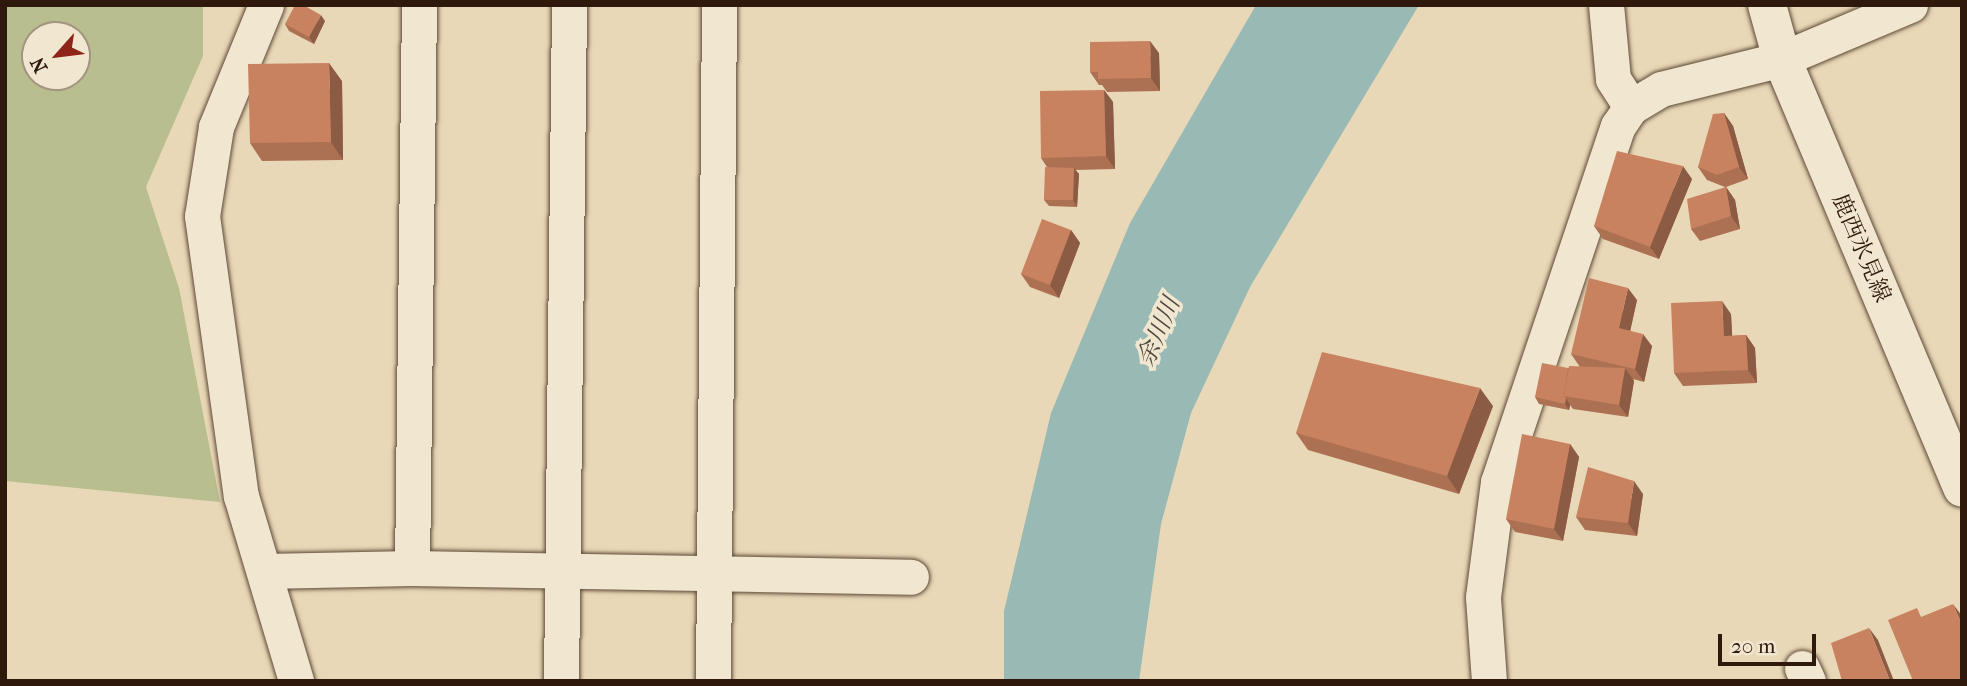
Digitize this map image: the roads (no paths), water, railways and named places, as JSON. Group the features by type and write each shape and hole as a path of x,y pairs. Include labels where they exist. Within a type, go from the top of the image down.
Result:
{"main road":[{"name":"鹿西氷見線","path":"1767,5 1782,59 1962,488"}],"street":[{"path":"266,5 216,127 202,216 242,496 296,681"},
{"path":"412,568 419,5"},
{"path":"561,681 569,5"},
{"path":"713,681 719,5"},
{"path":"1606,5 1613,79 1631,107"},
{"path":"1489,681 1483,597 1498,482 1618,126 1631,107 1661,89 1782,59 1910,5"},
{"path":"264,571 412,568 911,577"}],"water":[{"name":"余川川","path":"1256,5 1419,5 1250,287 1191,413 1161,524 1139,681 1004,681 1004,611 1051,413 1130,223"}]}
